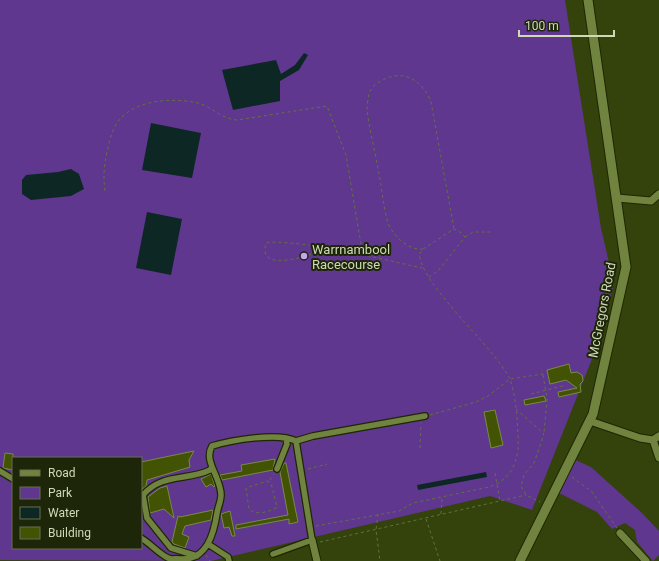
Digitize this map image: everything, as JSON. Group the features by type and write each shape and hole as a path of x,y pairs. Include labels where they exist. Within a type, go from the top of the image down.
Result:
{"street":[{"name":"McGregors Road","path":"520,561 593,414 626,267 588,0"},
{"path":"617,198 651,201 659,194"},
{"path":"142,539 170,559 186,560 197,556 203,551 214,532 221,494 216,473 212,467 209,450 212,446 263,438 286,438 296,441 313,436 424,416"},
{"path":"590,421 640,438 656,438 659,458"},
{"path":"277,469 287,444 286,438"},
{"path":"296,441 300,473 317,561"},
{"path":"197,556 171,548 147,518 142,494 151,486 172,478 203,474 212,467"},
{"path":"0,471 12,478"},
{"path":"620,533 646,561"},
{"path":"273,554 313,542"},
{"path":"208,544 228,557 229,561"}],"path":[{"path":"402,75 415,81 426,90 432,102 454,229 423,248 417,250 403,243 389,224 367,108 369,93 378,82 389,76 402,75"},
{"path":"105,191 103,176 108,147 117,123 126,113 140,106 153,102 194,102 207,107 228,120 237,120 327,106 346,155 362,250 366,256"},
{"path":"454,229 465,237"},
{"path":"429,277 438,271 465,237 473,232 492,232"},
{"path":"328,249 284,261 276,261 268,258 265,254 266,243 270,242 328,249 422,268"},
{"path":"310,527 399,511 413,503 496,485 512,471 517,459 519,441 516,409 510,378 422,268 418,255 423,248"},
{"path":"542,370 547,399 544,434 534,462 524,475 521,486 526,495 548,506"},
{"path":"420,448 422,432 420,425 424,416 476,402 488,396 510,378 543,374"},
{"path":"531,394 566,385"},
{"path":"516,409 544,434"},
{"path":"300,473 308,468 327,464"},
{"path":"270,481 277,502 277,507 255,513 251,512 249,509 246,488 270,481 277,469"},
{"path":"565,472 592,492 620,533"},
{"path":"495,474 500,502"},
{"path":"313,542 376,530 526,495"},
{"path":"441,515 442,497"},
{"path":"378,514 376,530 380,561"},
{"path":"426,518 440,561"},
{"path":"203,551 210,561"}],"green space":[{"name":"Warrnambool Racecourse","path":"0,0 565,0 601,228 614,284 594,354 532,510 490,496 211,561 0,560"},
{"path":"571,458 591,467 642,513 659,531 659,555 653,561 637,542 635,530 625,523 612,529 597,512 555,491"}],"water":[{"path":"304,53 308,55 299,70 280,81 280,101 233,110 222,70 276,60 281,74 295,65"},
{"path":"151,123 201,133 192,178 142,170"},
{"path":"71,169 79,174 84,189 71,196 31,200 22,194 22,180 26,175 58,172"},
{"path":"147,212 182,219 171,275 136,268"},
{"path":"486,472 487,477 418,490 417,485"}],"building":[{"path":"569,364 571,373 577,372 582,375 583,381 580,384 581,392 559,397 558,392 577,388 566,380 550,384 547,370"},
{"path":"544,396 546,401 525,405 524,400"},
{"path":"495,410 503,445 491,448 484,412"},
{"path":"194,451 189,460 190,467 147,480 146,486 142,489 142,462"},
{"path":"5,453 13,454 12,470 3,468"},
{"path":"275,459 273,470 222,480 220,475 242,471 241,465"},
{"path":"284,463 286,463 298,522 289,524 289,519 236,529 236,525 288,515 280,472"},
{"path":"211,474 215,486 214,487 211,484 206,487 201,479"},
{"path":"167,486 174,518 164,509 150,513 148,497 160,488"},
{"path":"213,510 211,520 185,526 182,534 189,537 185,548 172,542 178,516 180,517"},
{"path":"230,511 235,536 232,536 229,527 224,528 221,514"}],"place":[{"name":"Warrnambool Racecourse","path":"304,256"}]}
